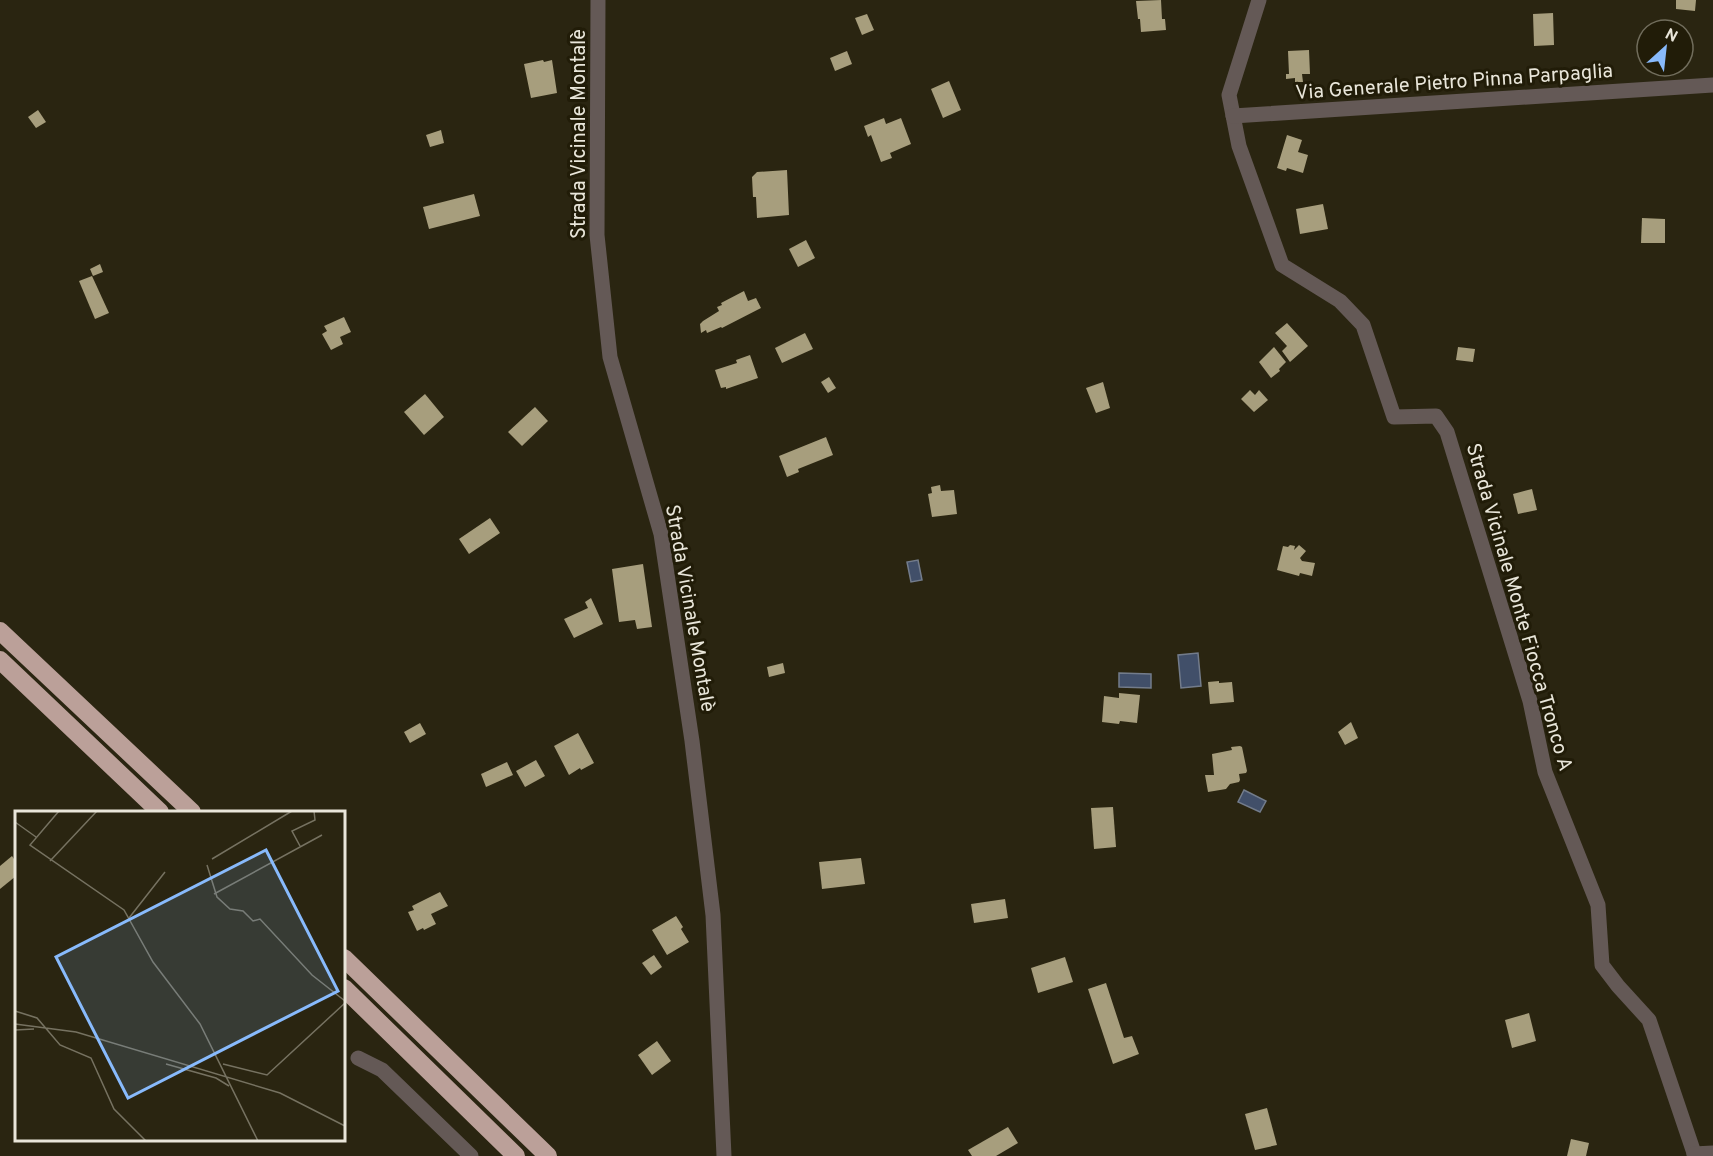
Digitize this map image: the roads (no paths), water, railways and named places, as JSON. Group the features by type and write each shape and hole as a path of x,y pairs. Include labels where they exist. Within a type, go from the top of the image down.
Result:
{"highway":[{"path":"0,631 190,811"},
{"path":"0,660 158,811"},
{"path":"345,959 548,1156"},
{"path":"345,989 516,1156"}],"street":[{"name":"Strada Vicinale Montalè","path":"598,0 597,235 610,357 661,534 692,741 713,915 724,1156"},
{"name":"Strada Vicinale Monte Fiocca Tronco A","path":"1260,0 1229,95 1239,146 1282,265 1340,301 1363,325 1394,417 1436,416 1447,432 1530,700 1545,772 1598,905 1602,966 1649,1020 1695,1155 1713,1153"},
{"name":"Via Generale Pietro Pinna Parpaglia","path":"1233,116 1713,85"},
{"path":"358,1058 381,1070 471,1156"}],"water":[{"path":"918,560 922,580 911,582 907,562"},
{"path":"1198,653 1201,686 1181,688 1178,655"},
{"path":"1119,673 1151,674 1151,688 1119,687"},
{"path":"1244,790 1266,801 1260,812 1238,802"}]}
